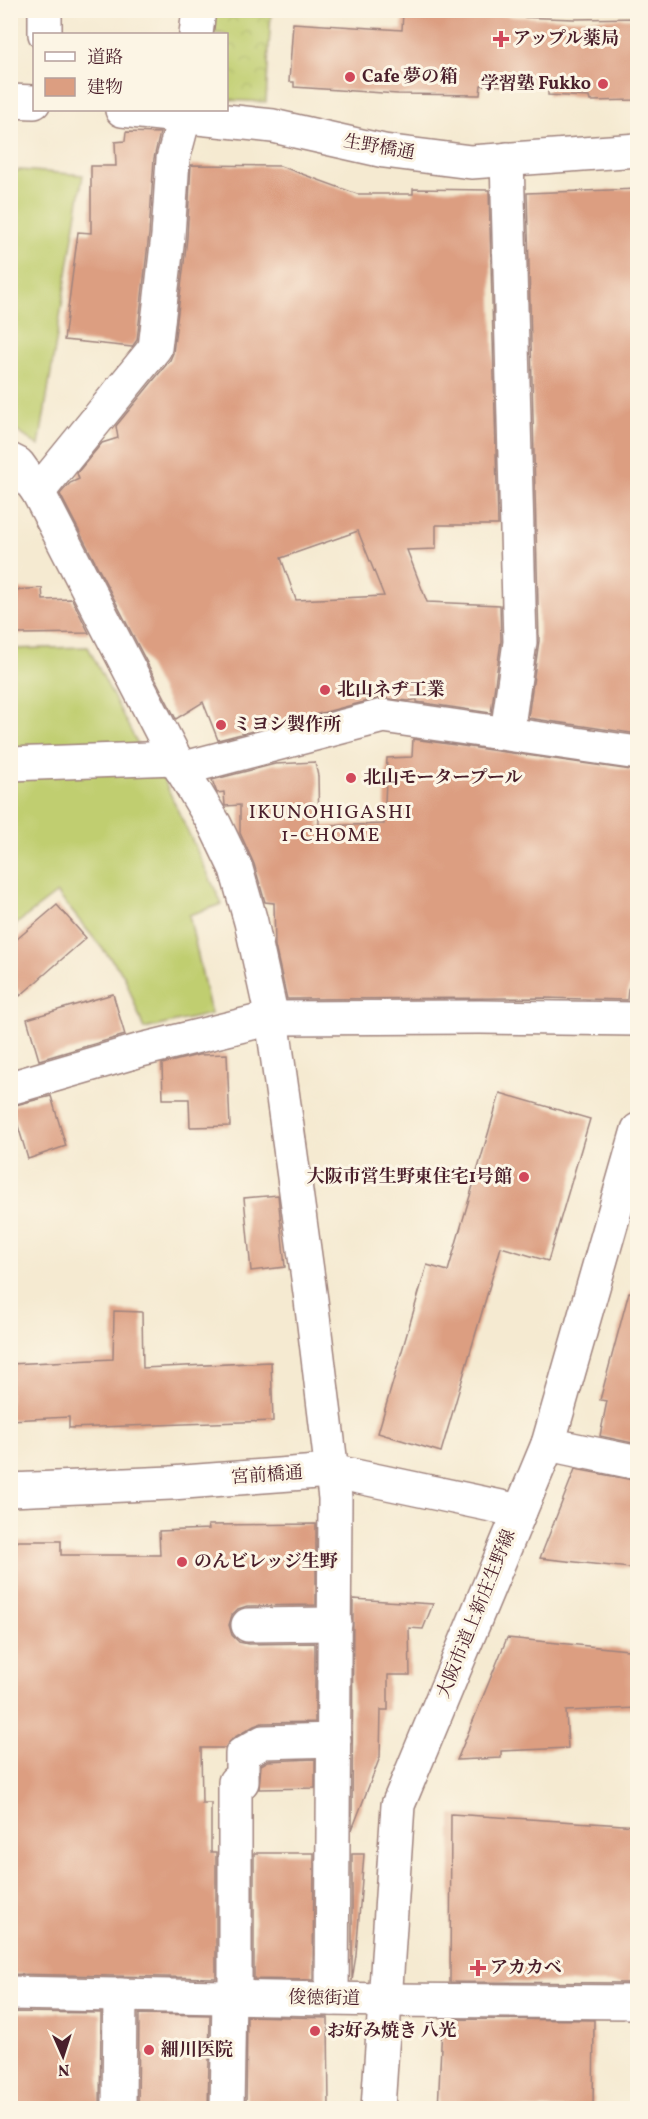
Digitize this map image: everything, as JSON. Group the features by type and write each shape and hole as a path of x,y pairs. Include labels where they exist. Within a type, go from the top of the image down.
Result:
{"street":[{"path":"45,10 45,33"},
{"path":"196,33 199,10"},
{"path":"10,101 33,102"},
{"name":"生野橋通","path":"154,111 185,112 273,126 384,151 471,162 638,150"},
{"path":"38,492 155,348 168,236 173,159 185,112"},
{"path":"507,159 520,642 507,733"},
{"path":"10,460 18,464 38,492 178,763 215,825 236,869 251,922 272,1018 311,1300 335,1498 332,1999"},
{"path":"10,764 178,763 383,716 638,753"},
{"path":"10,1088 141,1050 272,1018 638,1019"},
{"name":"大阪市道上新庄生野線","path":"378,2109 398,1805 548,1444 638,1131"},
{"path":"548,1444 638,1463"},
{"name":"宮前橋通","path":"10,1490 171,1483 331,1471 520,1511"},
{"path":"248,1625 335,1624"},
{"path":"227,2109 232,1997 235,1782 242,1782 242,1754 263,1743 334,1740"},
{"name":"俊徳街道","path":"10,1993 638,2002"},
{"path":"119,2109 120,1995"}],"green space":[{"path":"213,11 271,11 266,102 228,100 228,33 211,33"},
{"path":"19,170 83,175 39,446 11,427 10,176"},
{"path":"88,647 140,749 11,752 10,649"},
{"path":"159,770 222,904 189,915 211,1014 144,1029 124,975 57,893 11,928 11,771"}],"building":[{"path":"403,12 482,13 516,17 575,19 638,18 638,100 590,101 589,97 548,95 548,87 481,85 480,95 398,94 294,87 294,82 289,82 293,23 402,30"},
{"path":"126,132 160,133 154,158 149,234 137,340 132,347 64,340 78,232 91,233 91,166 116,166 115,142 125,141"},
{"path":"191,165 280,166 357,194 413,194 413,189 489,190 498,525 436,525 436,549 407,550 427,602 500,605 501,641 491,713 417,702 417,699 409,701 379,698 218,740 203,702 176,719 60,494 70,483 79,479 77,473 102,443 118,438 116,426 170,360 173,353 187,238","holes":["358,531 384,596 296,600 281,558"]},
{"path":"638,189 638,734 528,718 539,641 527,193"},
{"path":"42,588 43,600 72,599 89,633 18,634 15,590"},
{"path":"413,739 638,771 638,974 628,989 627,1000 287,999 275,946 274,903 265,902 254,864 240,833 240,805 225,806 224,792 217,793 212,780 275,764 315,762 318,776 319,826 384,824 387,758 412,757"},
{"path":"57,905 86,938 20,996 18,989 10,995 10,945"},
{"path":"113,994 125,1035 39,1060 27,1019"},
{"path":"227,1054 230,1126 190,1127 189,1099 163,1099 162,1064 198,1055"},
{"path":"500,1093 590,1119 548,1261 501,1247 441,1452 378,1433 427,1265 448,1271"},
{"path":"51,1096 66,1146 28,1159 12,1106"},
{"path":"278,1195 285,1267 251,1271 244,1198"},
{"path":"629,1292 638,1293 638,1444 600,1436 607,1401 600,1400"},
{"path":"114,1311 142,1312 143,1368 271,1362 273,1421 69,1428 69,1417 10,1420 10,1364 113,1359"},
{"path":"575,1469 638,1481 638,1569 540,1558"},
{"path":"316,1524 316,1605 247,1606 238,1609 232,1615 229,1625 232,1635 239,1642 248,1644 315,1643 315,1722 262,1723 233,1738 225,1748 201,1748 202,1803 211,1803 211,1852 216,1852 216,1978 10,1974 10,1551 18,1541 61,1541 61,1555 160,1555 159,1531 209,1529 208,1525"},
{"path":"353,1599 433,1604 423,1629 409,1628 410,1675 388,1675 388,1710 381,1710 380,1757 352,1830"},
{"path":"507,1638 638,1651 638,1708 566,1711 568,1748 501,1751 501,1758 457,1760"},
{"path":"315,1759 315,1788 259,1789 261,1765 268,1761"},
{"path":"451,1814 638,1826 638,1900 630,1983 450,1982"},
{"path":"254,1853 314,1853 313,1980 254,1979"},
{"path":"352,1854 364,1854 352,1981"},
{"path":"10,2012 101,2013 100,2109 10,2109"},
{"path":"139,2014 210,2015 208,2109 138,2109"},
{"path":"247,2016 328,2018 329,2109 246,2109"},
{"path":"450,2019 594,2020 593,2109 438,2109 442,2025 450,2025"}],"place":[{"name":"アップル薬局","path":"501,39"},
{"name":"Cafe 夢の箱","path":"350,77"},
{"name":"学習塾 Fukko","path":"603,84"},
{"name":"北山ネヂ工業","path":"325,690"},
{"name":"ミヨシ製作所","path":"221,725"},
{"name":"北山モータープール","path":"351,778"},
{"name":"大阪市営生野東住宅1号館","path":"524,1177"},
{"name":"のんビレッジ生野","path":"182,1562"},
{"name":"アカカベ","path":"478,1968"},
{"name":"お好み焼き 八光","path":"315,2031"},
{"name":"細川医院","path":"149,2050"}],"district":[{"name":"IKUNOHIGASHI 1-CHOME","path":"331,824"}]}
